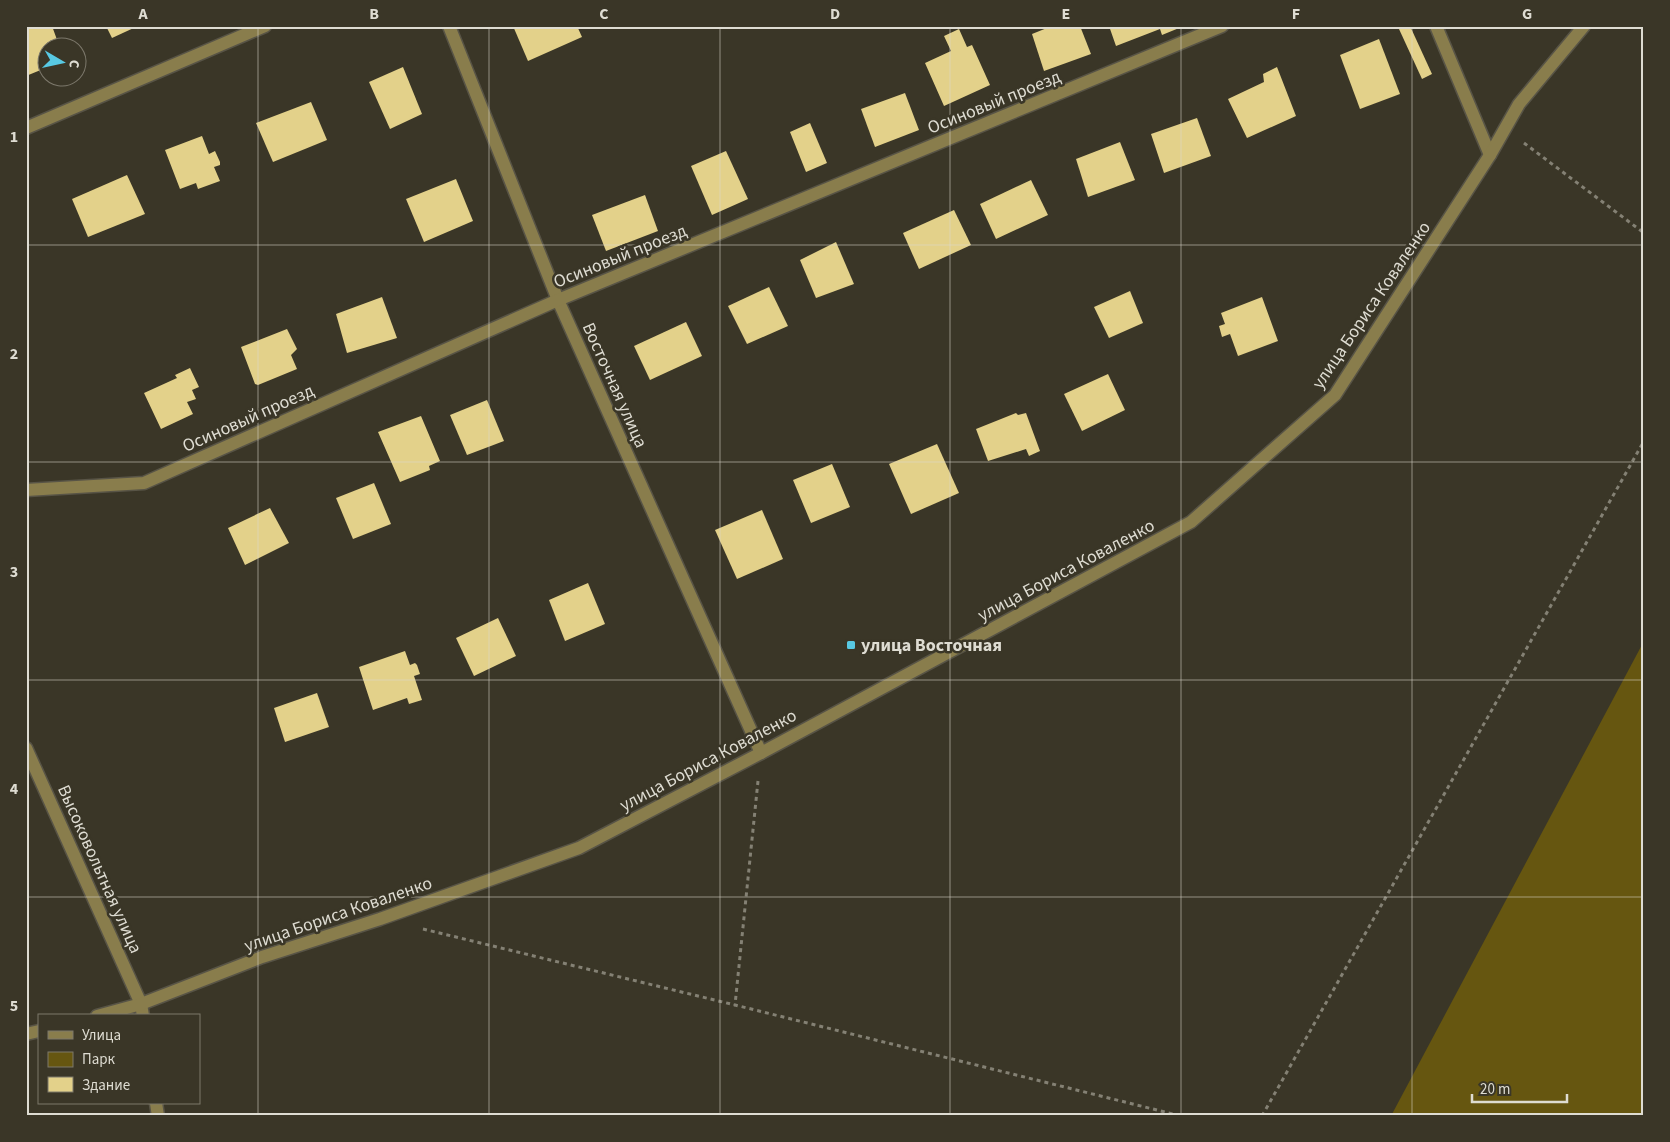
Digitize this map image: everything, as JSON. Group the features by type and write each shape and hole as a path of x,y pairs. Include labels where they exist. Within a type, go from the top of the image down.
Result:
{"street":[{"path":"26,128 265,26"},
{"name":"Восточная улица","path":"449,26 558,300 761,753"},
{"name":"Осиновый проезд","path":"26,490 144,483 558,300 1222,26"},
{"path":"1436,26 1490,155"},
{"name":"улица Бориса Коваленко","path":"112,1014 142,1010 262,956 380,919 579,848 761,753 1191,522 1335,395 1490,155 1520,104 1584,26"},
{"name":"Высоковольтная улица","path":"26,748 142,1010"}],"path":[{"path":"1505,129 1644,233"},
{"path":"1262,1116 1644,441"},
{"path":"735,1005 761,753"},
{"path":"419,928 1181,1116"}],"green space":[{"path":"1644,641 1644,1116 1391,1116"}],"building":[{"path":"26,26 52,26 56,38 38,38 38,71 26,76"},
{"path":"106,26 138,26 112,38"},
{"path":"513,26 577,26 582,37 528,61"},
{"path":"1052,26 1080,26 1091,54 1044,71 1032,34"},
{"path":"1109,26 1184,26 1162,35 1160,29 1116,46"},
{"path":"1410,26 1432,74 1422,79 1399,29"},
{"path":"959,29 967,47 972,45 990,85 944,106 925,63 951,51 944,36"},
{"path":"1379,39 1400,94 1360,109 1340,55"},
{"path":"403,67 422,114 390,129 369,82"},
{"path":"1277,67 1296,116 1247,138 1228,99 1264,82 1263,74"},
{"path":"905,93 919,130 875,147 861,109"},
{"path":"311,102 327,140 273,162 256,123"},
{"path":"1197,118 1211,156 1164,173 1151,134"},
{"path":"810,123 827,163 806,172 790,132"},
{"path":"202,136 209,154 215,151 220,162 220,165 214,167 220,181 198,189 196,183 180,189 165,150"},
{"path":"1120,142 1135,180 1088,197 1076,159"},
{"path":"726,151 748,199 712,215 691,166"},
{"path":"127,175 145,214 88,237 72,199"},
{"path":"456,179 473,221 424,242 406,199"},
{"path":"1031,180 1048,215 996,239 980,204"},
{"path":"645,195 658,231 606,251 592,215"},
{"path":"954,210 971,245 919,269 903,233"},
{"path":"836,242 854,284 816,298 800,260"},
{"path":"769,287 788,326 747,344 728,306"},
{"path":"1130,291 1143,323 1109,338 1094,307"},
{"path":"382,297 397,338 347,353 336,314"},
{"path":"1262,297 1278,341 1238,356 1230,334 1222,337 1219,326 1225,324 1221,313"},
{"path":"686,322 702,356 650,380 634,346"},
{"path":"287,329 297,349 291,355 297,369 258,385 255,384 241,347"},
{"path":"190,368 199,387 192,390 196,399 187,402 193,414 161,429 144,393 177,378 175,375"},
{"path":"1108,374 1125,410 1082,431 1064,394"},
{"path":"487,400 504,441 467,455 450,415"},
{"path":"1016,413 1018,415 1026,413 1040,451 1029,456 1026,449 988,461 976,429"},
{"path":"421,416 440,461 429,466 430,470 400,482 378,432"},
{"path":"937,444 959,493 911,514 889,464"},
{"path":"832,464 850,507 811,523 793,480"},
{"path":"374,483 391,524 353,539 336,498"},
{"path":"270,508 289,543 245,565 228,528"},
{"path":"762,510 783,559 737,579 715,530"},
{"path":"588,583 605,624 565,641 549,600"},
{"path":"498,618 516,656 474,676 456,638"},
{"path":"405,651 410,665 415,663 417,665 420,674 414,676 422,700 409,704 407,698 373,710 359,667"},
{"path":"317,693 329,727 285,742 274,708"}],"place":[{"name":"улица Восточная","path":"851,645"}]}
